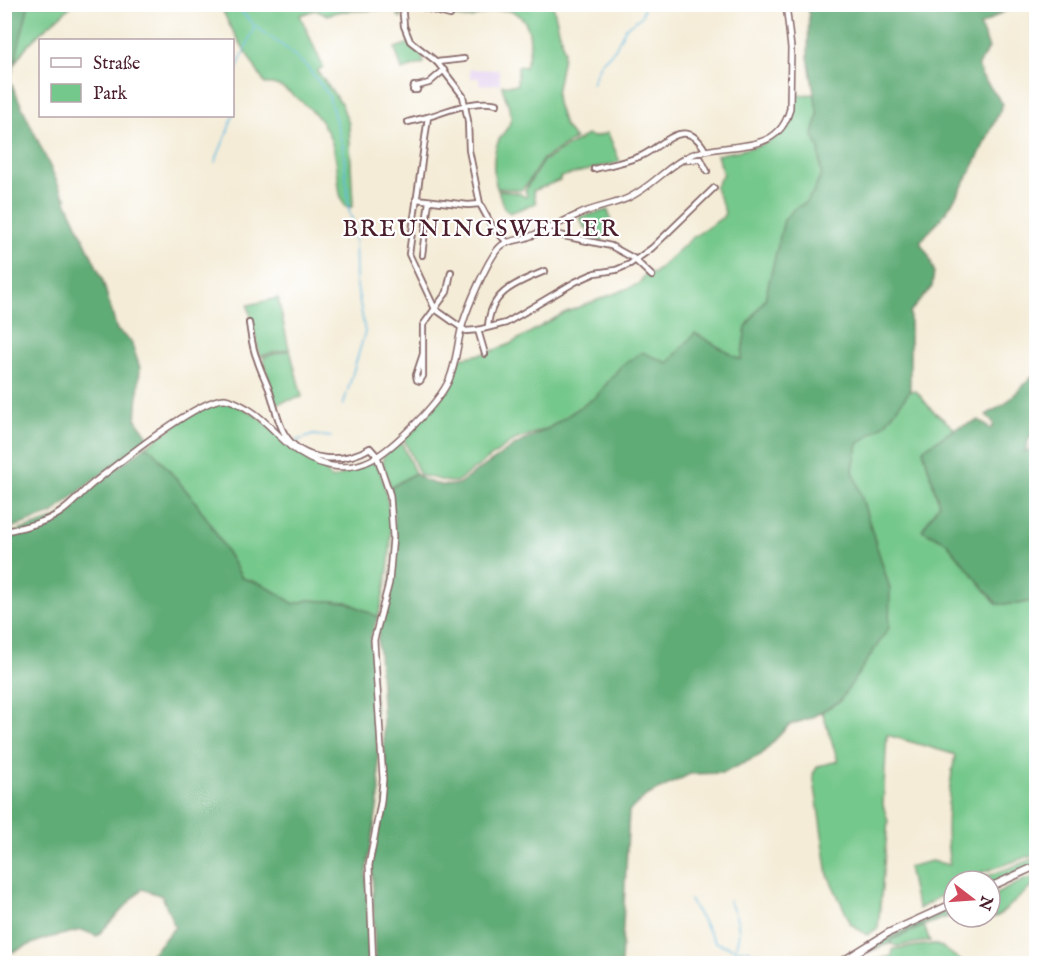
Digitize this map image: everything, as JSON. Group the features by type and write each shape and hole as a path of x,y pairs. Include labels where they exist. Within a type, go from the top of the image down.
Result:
{"main road":[{"path":"1002,882 1036,866"},
{"path":"837,963 888,933 942,908"}],"street":[{"path":"402,4 404,26 410,41 437,62 460,91 466,105 469,150 480,204 493,228 507,242"},
{"path":"411,4 450,15"},
{"path":"4,532 57,515 92,484 179,420 201,406 220,399 231,400 261,417 290,446 308,458 326,465 349,466 367,462 377,456 429,410 440,395 450,376 461,328 489,262 499,247 507,242 526,238 548,229 578,214 628,198 650,185 685,158 705,150 767,140 780,131 788,117 790,101 791,48 786,4"},
{"path":"437,62 464,59"},
{"path":"406,93 415,87 429,83 444,70"},
{"path":"408,122 480,102 497,104"},
{"path":"428,117 409,254 435,309 461,328 471,331 506,323 568,285 585,277 623,267 636,260 652,248 714,188"},
{"path":"594,169 641,156 675,134 694,138 705,150"},
{"path":"685,158 688,160 701,159 707,171"},
{"path":"416,199 468,205 480,204"},
{"path":"422,255 429,201"},
{"path":"548,229 550,233 561,237 604,244 636,260 652,276"},
{"path":"488,327 500,294 509,287 545,271"},
{"path":"423,354 415,376 418,381 422,380 423,376 423,354 423,326 447,292 451,273"},
{"path":"249,323 256,359 286,436 300,449 330,460 358,455 370,448 377,456 390,495 393,537 390,575 374,640 383,779 369,865 373,963"},
{"path":"478,330 485,354"}],"shaded area":[{"path":"470,69 499,70 500,84 479,85 479,78 470,78"}],"green space":[{"path":"29,4 10,81 102,278 117,330 131,341 140,368 136,420 150,439 52,514 5,530 4,5"},
{"path":"444,4 553,5 564,51 556,94 557,103 564,125 575,139 543,159 521,190 497,188 494,165 496,147 510,124 511,117 502,85 517,85 518,66 525,67 528,59 530,40 526,23 513,12 503,10 470,18 451,16 452,12 442,9"},
{"path":"5,5 72,5 24,49 12,72 9,85 48,178 67,198 62,203 8,169"},
{"path":"220,5 400,5 401,18 394,11 389,10 342,11 326,15 315,10 300,15 323,67 317,71 341,103 349,124 352,207 346,207 341,196 335,153 328,132 307,106 286,90 274,84 265,84"},
{"path":"809,5 1018,5 980,26 989,48 978,65 981,75 1003,104 978,158 958,193 935,226 921,240 934,271 932,287 910,312 910,391 885,424 858,444 853,470 890,589 889,628 840,701 811,718 789,725 761,755 723,773 690,774 646,796 629,811 621,963 375,964 372,861 384,805 386,778 378,636 393,564 394,526 390,488 415,473 435,484 458,484 517,444 549,428 596,397 621,366 642,352 668,363 695,333 741,360 746,327 765,299 784,220 795,208 804,204 813,193 821,175 819,149 813,135 818,116 808,57"},
{"path":"410,43 420,50 424,63 402,70 395,48"},
{"path":"816,94 818,116 813,135 819,149 821,175 813,193 804,204 795,208 784,220 765,299 746,327 741,360 675,356 668,363 621,366 596,397 549,428 515,440 456,482 420,475 403,437 445,391 460,358 487,353 510,344 564,313 639,284 647,271 653,274 692,238 723,217 725,212 715,187 723,174 717,155 759,146 770,141 779,135 786,125 794,95"},
{"path":"608,133 620,162 560,177 560,180 533,191 536,203 510,213 504,208 498,190 519,193 525,197 527,195 525,190 543,161 587,135 594,137"},
{"path":"608,210 613,233 603,236 603,242 589,239 587,227 584,228 580,217"},
{"path":"278,298 289,349 260,356 248,305"},
{"path":"290,350 302,397 275,404 263,357"},
{"path":"1036,373 1036,432 1029,438 1025,453 1036,445 1036,600 1019,604 997,604 946,542 922,530 939,504 923,449 957,428 979,420 991,429 994,424 986,415 1005,404"},
{"path":"910,391 916,391 931,409 955,429 923,450 939,504 922,530 946,542 997,604 1019,604 1036,600 1036,854 992,869 942,869 942,895 919,909 908,867 931,861 950,865 947,838 948,810 955,756 887,735 883,805 888,821 878,928 867,935 851,924 828,875 813,774 818,766 838,761 822,711 840,701 890,589 853,470 858,444 885,424"},
{"path":"223,401 246,409 258,417 313,463 322,466 332,479 360,466 377,462 388,502 391,539 387,577 378,617 347,602 308,600 294,604 264,585 242,578 195,501 152,450 145,447 200,408"},
{"path":"400,439 415,473 390,488 383,457"},
{"path":"145,447 152,450 195,501 242,578 264,585 294,604 308,600 347,602 378,617 371,636 380,791 366,875 370,963 143,963 175,927 162,896 142,889 97,936 82,930 44,939 5,955 5,535 57,518"},
{"path":"1036,858 1036,864 1002,880 1002,871"},
{"path":"1036,877 1036,883 1002,913 1002,891 1026,879"},
{"path":"942,913 942,919 891,940 891,944 862,954 883,940"},
{"path":"924,926 930,941 897,946 891,944 891,940"},
{"path":"933,944 942,947 964,963 870,964 870,961 892,956 893,949"}],"waterway":[{"path":"4,15 11,12 17,4"},
{"path":"234,4 255,26 307,67 328,94 343,147 349,210"},
{"path":"592,84 600,64 615,49 626,27 641,17 645,4"},
{"path":"234,75 255,26"},
{"path":"215,162 232,117"},
{"path":"343,406 365,332 356,281 355,228 349,211"},
{"path":"296,441 313,435 331,437"},
{"path":"690,900 715,942 737,950 749,950 769,964"},
{"path":"729,901 737,918 739,929 735,948"}],"district":[{"name":"BREUNINGSWEILER","path":"481,228"}]}
